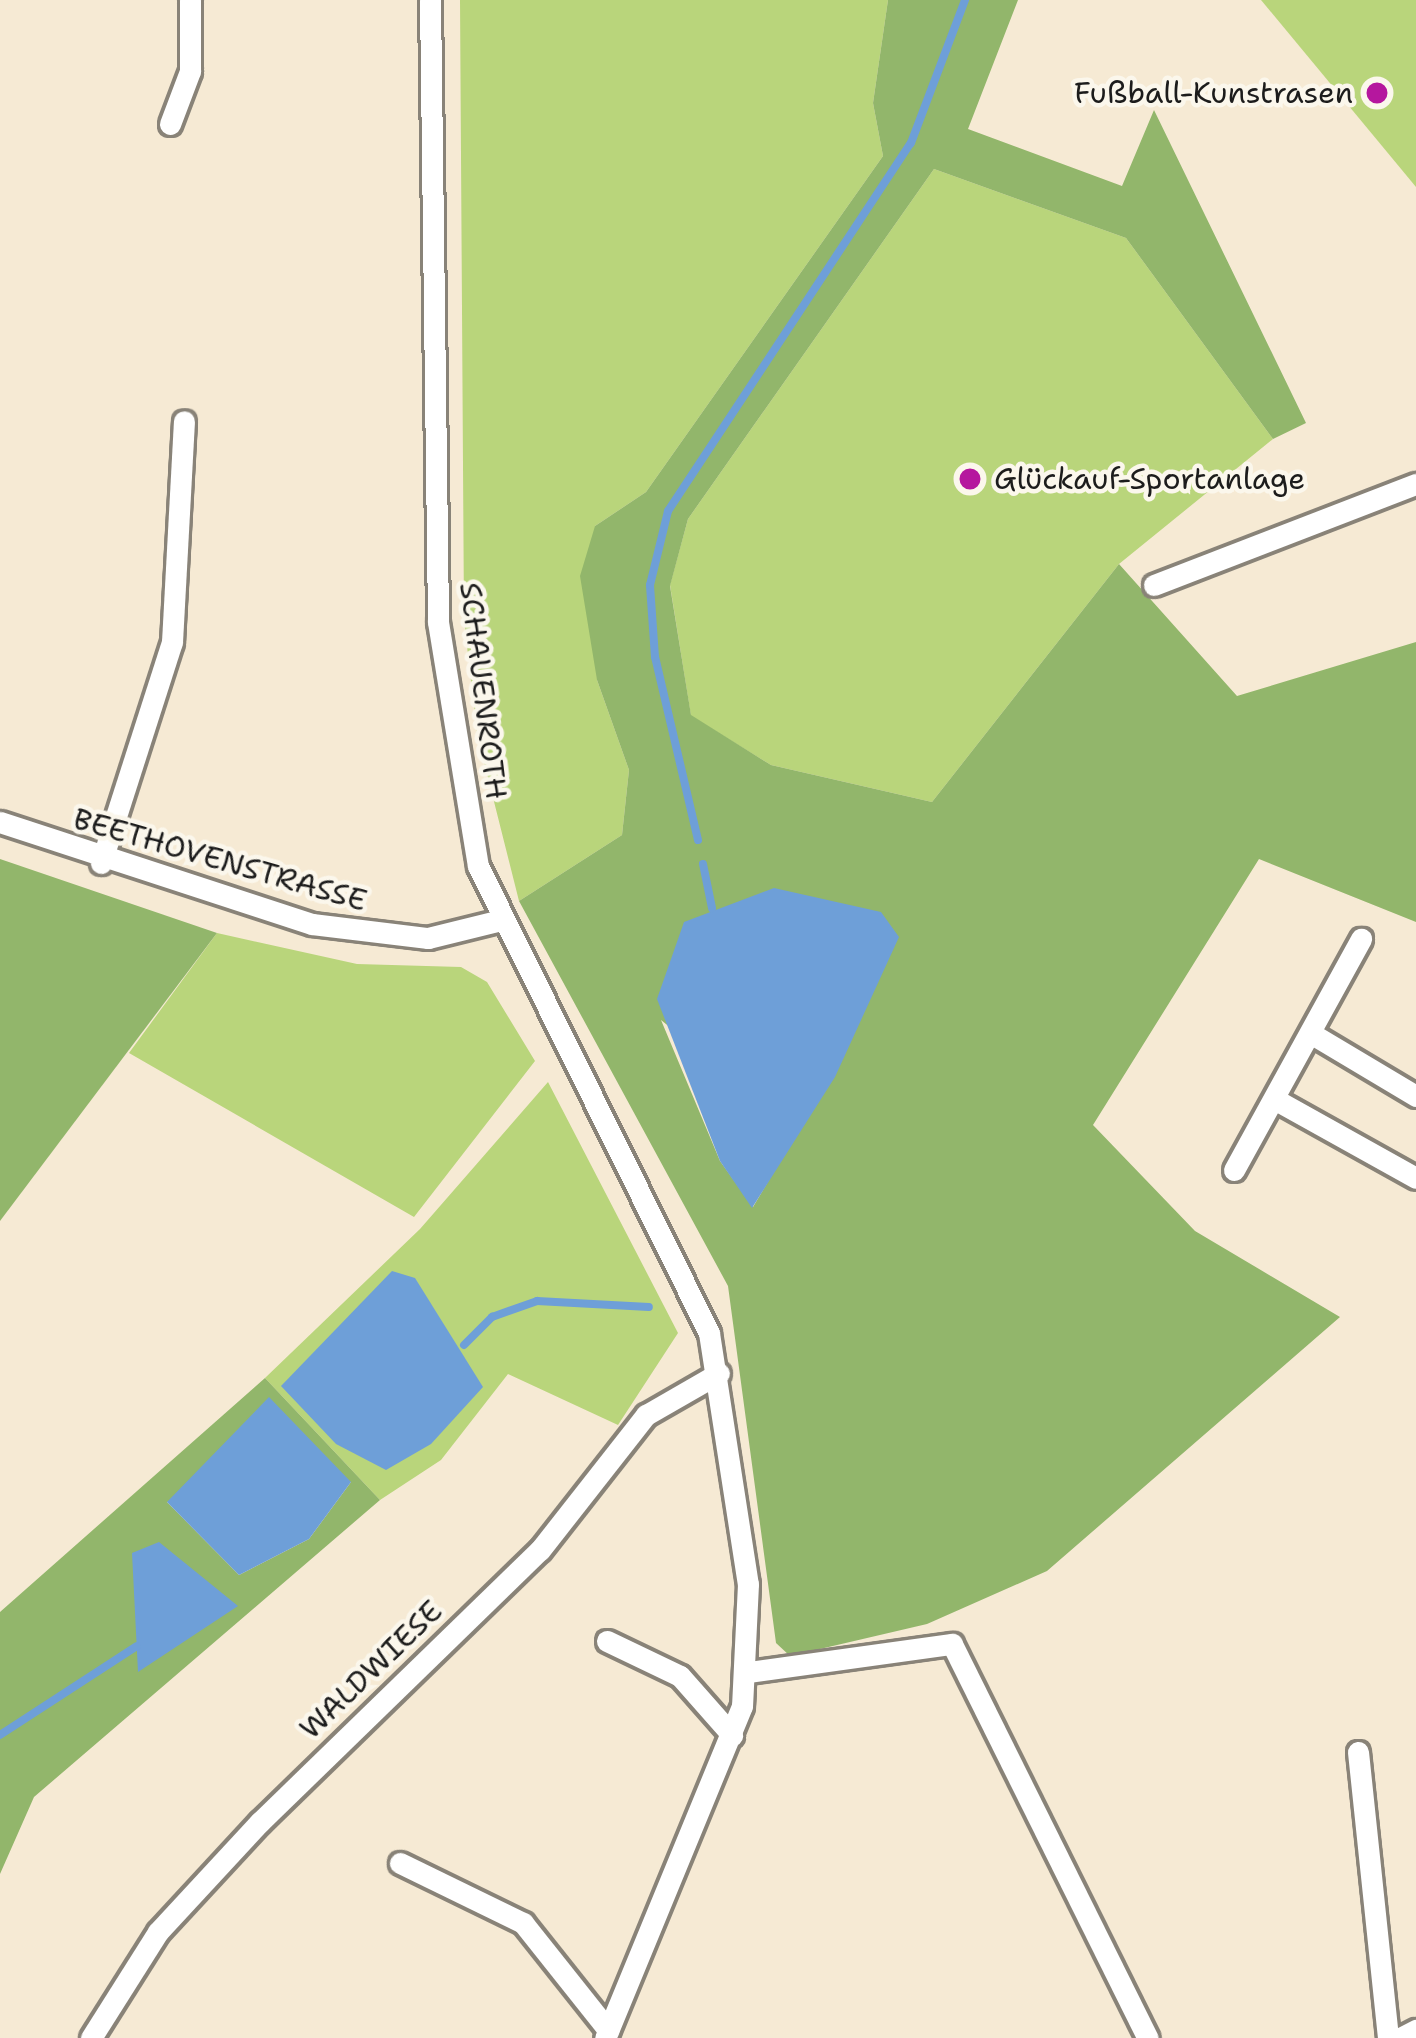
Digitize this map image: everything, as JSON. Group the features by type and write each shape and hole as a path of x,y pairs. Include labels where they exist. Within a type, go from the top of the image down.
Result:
{"street":[{"path":"170,124 190,71 190,0"},
{"name":"SCHAUENROTH","path":"430,0 438,622 453,740 497,921 709,1333 719,1373 748,1584 748,1672 732,1735 607,2034"},
{"path":"101,863 172,642 184,421"},
{"path":"1154,585 1416,484"},
{"name":"BEETHOVENSTRASSE","path":"0,821 101,863 372,935 428,938 497,921"},
{"path":"1234,1170 1360,939"},
{"path":"1312,1034 1416,1096"},
{"path":"1276,1100 1416,1178"},
{"name":"WALDWIESE","path":"91,2038 158,1932 260,1822 540,1550 646,1415 719,1373"},
{"path":"607,1641 680,1676 732,1735"},
{"path":"748,1672 952,1644 1148,2038"},
{"path":"1358,1752 1388,2038"},
{"path":"400,1863 523,1923 607,2034"},
{"path":"1400,2038 1416,2030"}],"green space":[{"path":"460,0 888,0 873,103 883,156 646,492 595,526 597,680 629,770 622,835 519,901 477,734 464,620"},
{"path":"888,0 1018,0 968,129 1122,186 1154,110 1306,423 1273,439 1126,238 934,169 688,519 670,586 691,715 771,765 932,802 1119,564 1237,696 1416,642 1416,922 1259,859 1093,1125 1195,1231 1340,1317 1047,1571 927,1624 790,1656 776,1643 728,1286 519,901 622,835 629,770 597,680 580,576 595,526 646,492 883,156 873,103","holes":["661,1020 798,1131 753,1207 720,1161"]},
{"name":"Fußball-Kunstrasen","path":"1261,0 1416,0 1416,187"},
{"name":"Glückauf-Sportanlage","path":"934,169 1126,238 1273,439 1119,564 932,802 771,765 691,716 670,585 688,519"},
{"path":"0,859 217,933 0,1221"},
{"path":"217,933 357,964 461,967 487,982 535,1061 414,1217 129,1053"},
{"path":"548,1082 678,1333 618,1425 508,1374 441,1460 380,1500 265,1378 420,1229"},
{"path":"265,1378 380,1500 34,1797 0,1874 0,1612","holes":["351,1482 309,1539 239,1575 167,1502"]}],"water":[{"path":"774,888 881,912 899,937 835,1077 752,1208 720,1161 657,999 684,922"},
{"path":"392,1271 415,1278 483,1387 431,1444 386,1470 336,1444 281,1386"},
{"path":"269,1397 351,1482 309,1539 239,1575 167,1502"},
{"path":"159,1542 238,1606 138,1672 132,1553"}],"waterway":[{"path":"698,840 655,657 650,585 668,511 911,143 965,0"},
{"path":"703,864 712,908"},
{"path":"464,1345 492,1317 537,1301 649,1307"},
{"path":"0,1735 137,1646"}],"place":[{"name":"Fußball-Kunstrasen","path":"1377,93"},
{"name":"Glückauf-Sportanlage","path":"970,479"}]}
